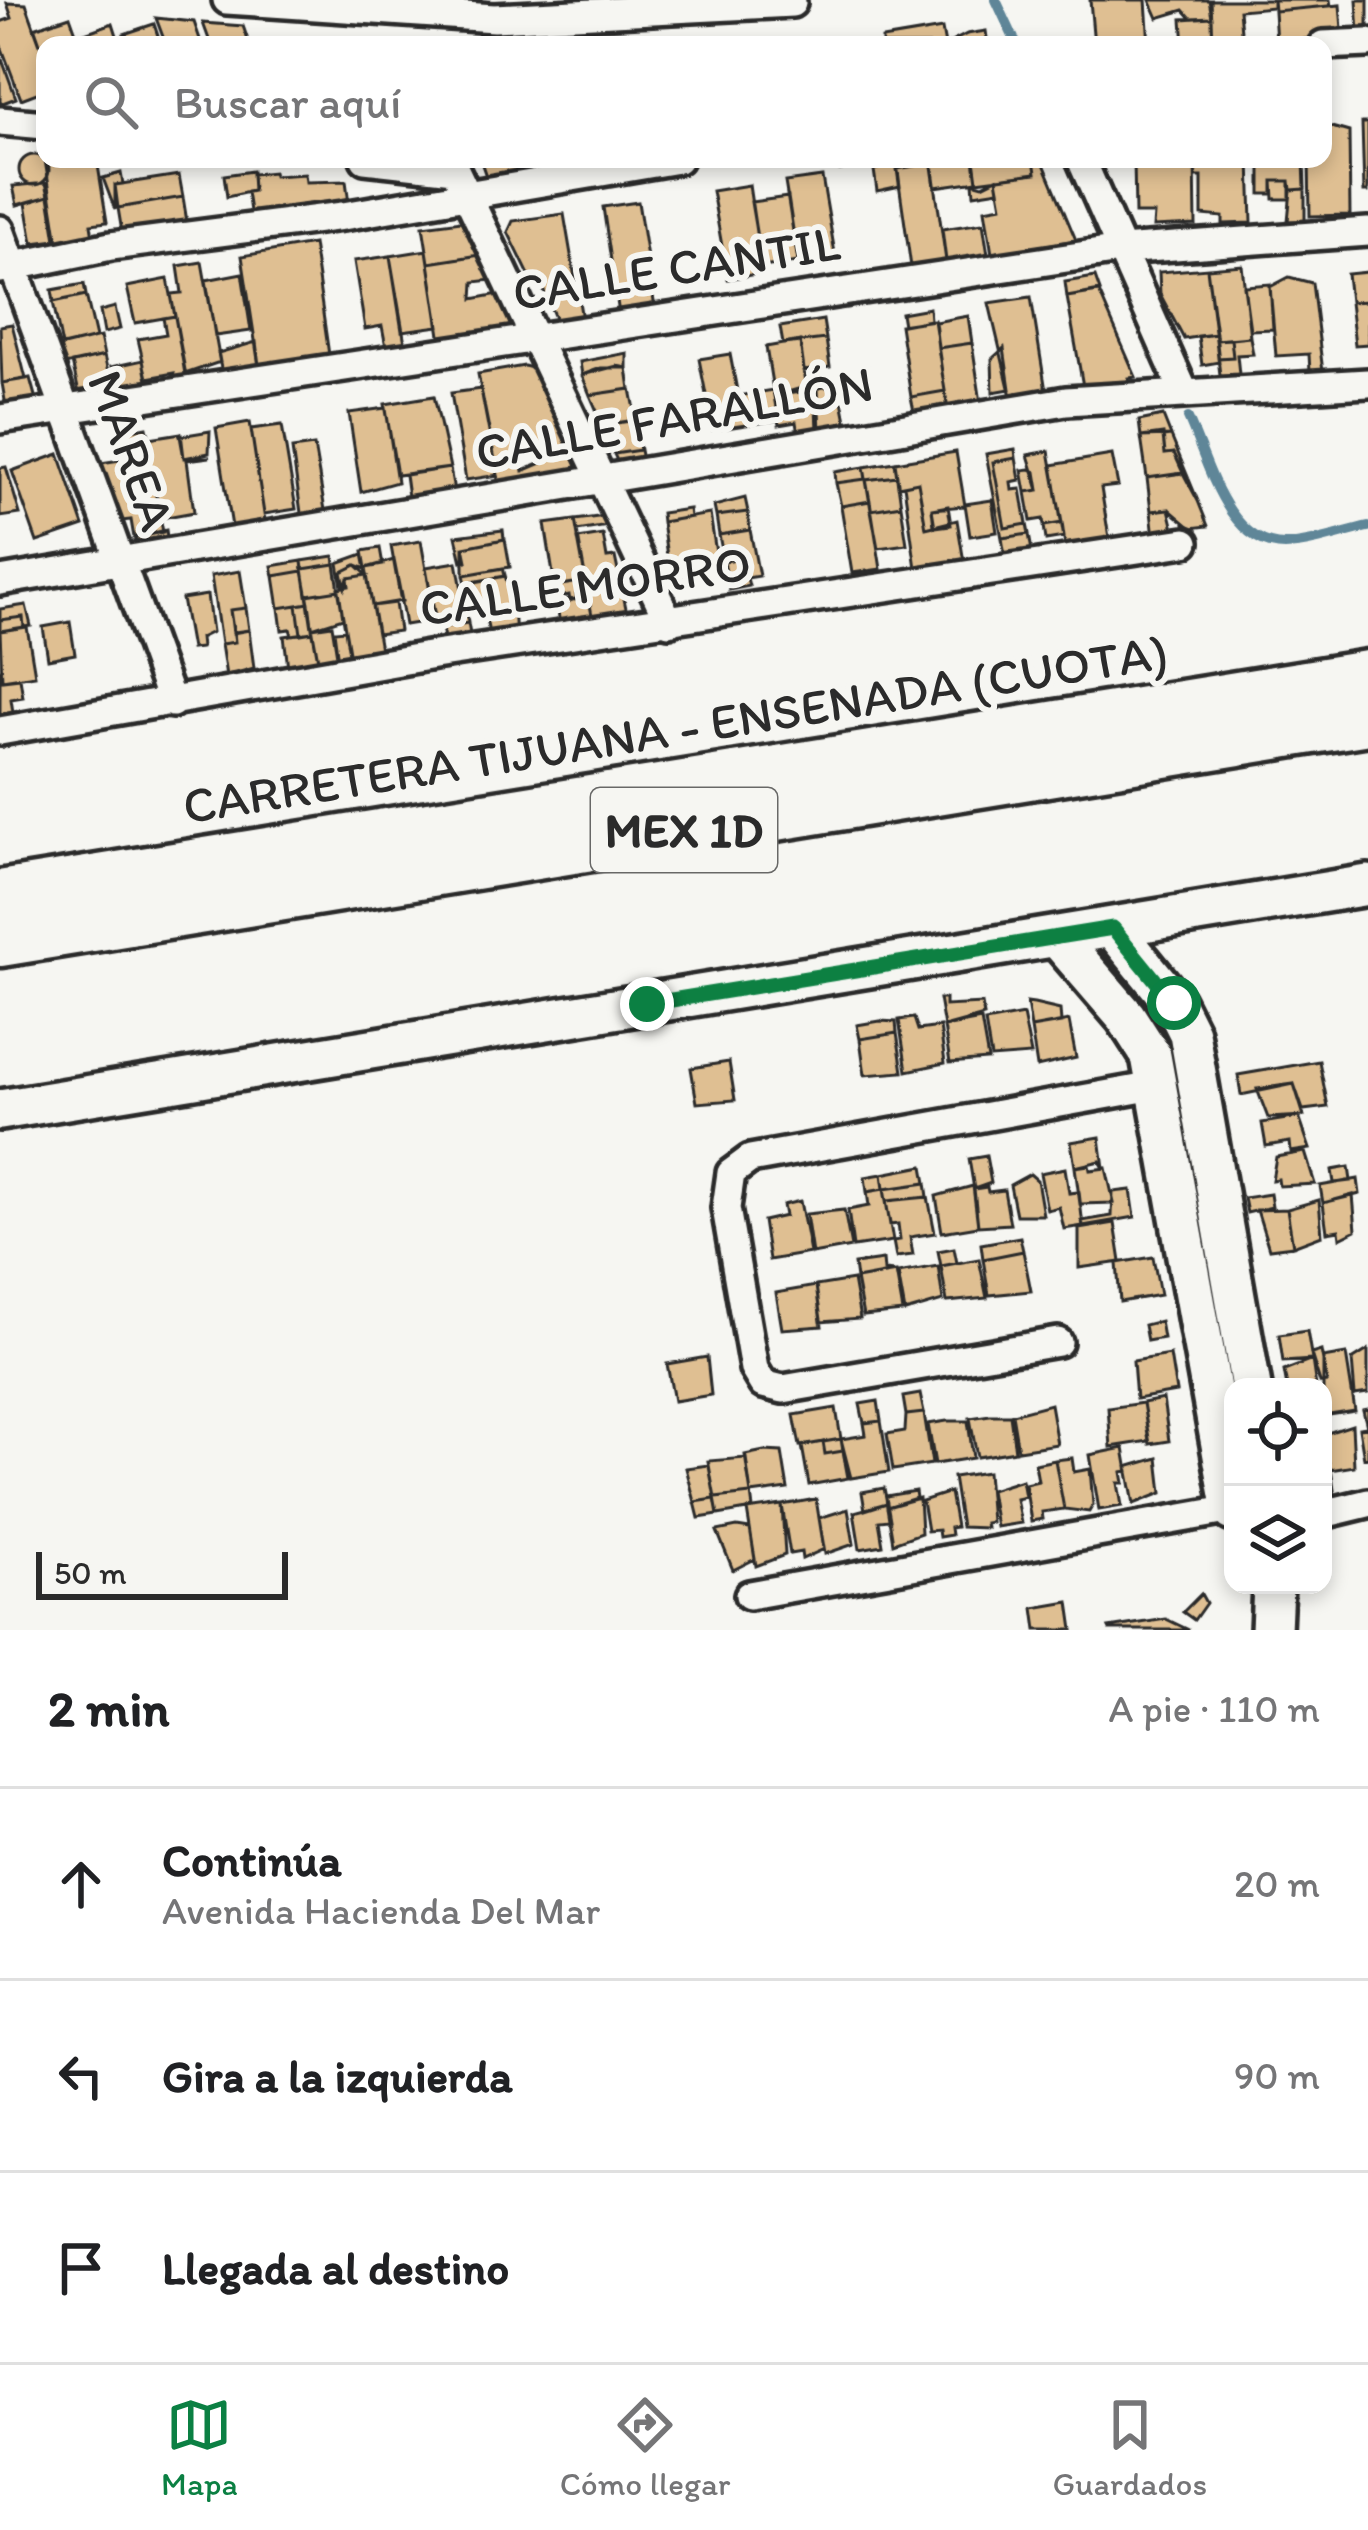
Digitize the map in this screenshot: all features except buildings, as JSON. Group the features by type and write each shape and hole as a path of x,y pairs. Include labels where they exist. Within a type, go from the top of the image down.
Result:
{"highway":[{"name":"CARRETERA TIJUANA - ENSENADA (CUOTA)","path":"0,896 1368,675"},
{"name":"CARRETERA TIJUANA - ENSENADA (CUOTA)","path":"0,942 1368,720"}],"street":[{"path":"227,0 394,16 494,18 792,3"},
{"path":"394,16 402,36"},
{"path":"1332,45 1368,43"},
{"path":"0,122 36,124"},
{"path":"454,168 669,622"},
{"path":"8,268 110,246 625,168"},
{"path":"1086,168 1184,392"},
{"name":"MAREA","path":"0,230 8,268 67,410 172,703"},
{"name":"CALLE CANTIL","path":"0,419 1120,250 1368,232"},
{"name":"CALLE FARALLÓN","path":"0,581 1066,401 1368,383"},
{"name":"CALLE MORRO","path":"0,731 434,655 1185,542"},
{"path":"0,1110 1368,885"},
{"path":"1113,928 1174,1003 1189,1033 1231,1486"},
{"path":"1058,938 1136,1030 1160,1085 1219,1318 1246,1378"},
{"path":"1058,1342 783,1389 764,1384 754,1370 726,1208 727,1187 738,1164 1160,1085"},
{"path":"1332,1512 1368,1503"},
{"path":"749,1595 1224,1512"}],"waterway":[{"path":"996,0 1013,36"},
{"path":"1188,418 1222,498 1248,531 1285,545 1368,527"}],"route":[{"path":"647,1004 1113,928 1174,1003"}]}
